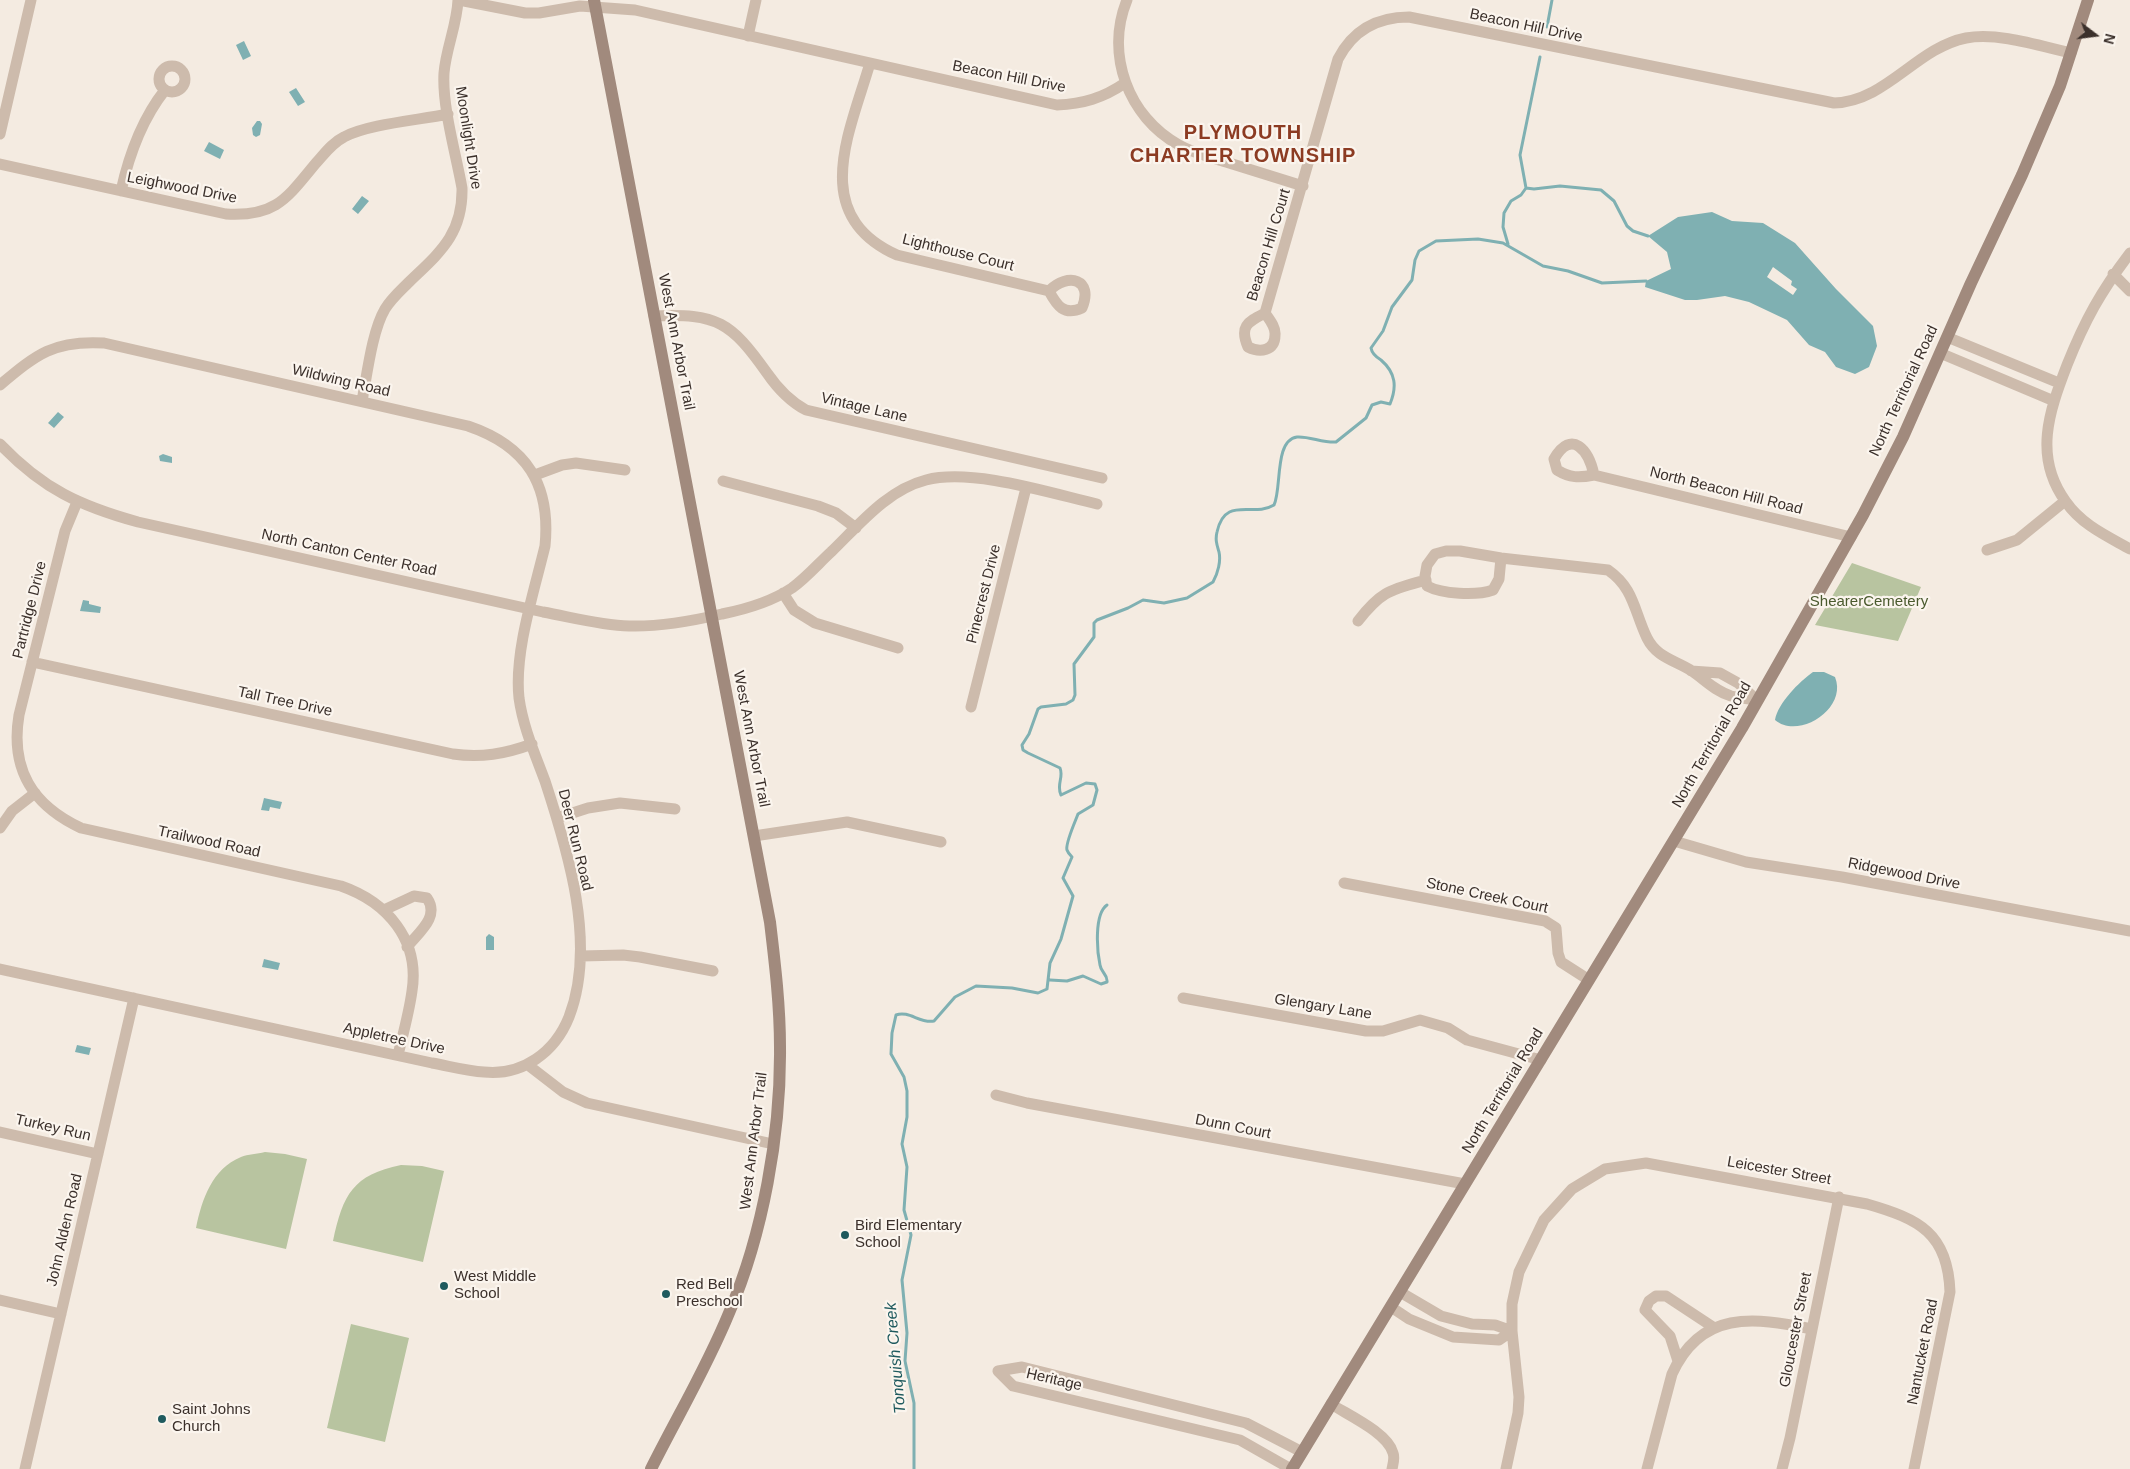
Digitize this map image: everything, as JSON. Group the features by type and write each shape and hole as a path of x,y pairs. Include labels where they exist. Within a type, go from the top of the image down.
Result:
{"main road":[{"name":"North Territorial Road","path":"1292,1469 1674,842 1851,537 1903,437 2022,175 2060,86 2088,0"},
{"name":"West Ann Arbor Trail","path":"595,4 770,922 779,1010 780,1079 759,1225 746,1269 730,1312 689,1399 651,1469"}],"street":[{"path":"0,134 31,0"},
{"name":"Beacon Hill Drive","path":"458,0 525,13 539,13 595,4 635,10 1057,105 1094,100 1110,93 1125,83"},
{"name":"Moonlight Drive","path":"362,401 378,327 386,308 400,291 447,244 460,218 462,188 448,114 444,73 458,0"},
{"path":"748,36 756,0"},
{"path":"1127,0 1120,21 1118,55 1125,83 1135,103 1146,118 1162,134 1177,144 1198,153 1303,186"},
{"name":"Beacon Hill Drive","path":"1303,186 1338,59 1343,49 1358,32 1387,18 1409,17 1834,103 1852,101 1868,95 1933,52 1964,38 1996,37 2072,53"},
{"name":"Lighthouse Court","path":"870,63 845,146 842,167 845,197 857,225 875,243 898,255 1049,291"},
{"path":"121,191 134,145 158,98 165,90"},
{"name":"Leighwood Drive","path":"0,164 226,214 254,214 271,208 283,200 325,152 343,137 360,131 448,114"},
{"name":"Beacon Hill Court","path":"1265,313 1303,186"},
{"path":"2130,253 2113,274 2089,313 2059,383 2047,423 2047,452 2053,478 2065,501 2078,517 2130,550"},
{"path":"2113,274 2130,291"},
{"name":"Vintage Lane","path":"654,316 698,316 724,325 747,345 789,401 806,410 1102,478"},
{"path":"1947,338 2059,383"},
{"name":"Wildwing Road","path":"0,385 35,356 47,350 88,342 116,345 362,401 468,426 485,432 512,449 535,475 543,499 546,528 545,546 530,608"},
{"path":"1940,353 2054,401"},
{"name":"North Canton Center Road","path":"0,444 34,475 77,502 138,522 592,622 629,626 666,625 712,617"},
{"path":"535,475 562,465 576,463 625,470"},
{"name":"North Beacon Hill Road","path":"1594,475 1851,537"},
{"path":"712,617 746,609 794,587 892,496 907,487 927,480 962,476 1097,504"},
{"path":"724,481 818,506 836,513 856,528"},
{"name":"Pinecrest Drive","path":"971,706 1026,488"},
{"path":"1987,550 2017,540 2065,501"},
{"name":"Partridge Drive","path":"35,793 22,770 17,739 19,715 65,531 77,502"},
{"path":"1501,558 1499,579 1493,590 1482,594 1435,590 1427,586 1427,565 1435,554 1446,551 1460,551 1501,558 1608,570 1618,577 1628,589 1653,648 1664,658 1691,671 1711,686 1731,696 1757,700"},
{"path":"1358,621 1370,606 1388,591 1426,580"},
{"path":"783,593 794,610 815,623 898,648"},
{"name":"Deer Run Road","path":"528,1065 550,1047 566,1025 580,978 582,956 573,888 557,818 521,709 518,679 520,657 530,608"},
{"name":"Tall Tree Drive","path":"32,662 452,754 473,757 491,756 532,744"},
{"path":"0,828 18,806 35,793"},
{"name":"Trailwood Road","path":"35,793 55,815 81,828 341,886 357,891 384,910 400,931 407,947 413,972 413,990 398,1055"},
{"path":"557,818 588,808 620,803 675,809"},
{"path":"754,836 847,822 941,842"},
{"name":"Ridgewood Drive","path":"1674,842 1746,862 1842,877 2130,931"},
{"name":"Stone Creek Court","path":"1344,883 1546,921 1556,928 1558,954 1561,962 1589,980"},
{"path":"384,910 414,896 427,898 431,905 432,914 429,921 407,947"},
{"path":"582,956 623,955 713,971"},
{"name":"Appletree Drive","path":"0,969 484,1072 506,1071 528,1065"},
{"name":"John Alden Road","path":"25,1469 134,998"},
{"name":"Glengary Lane","path":"1183,998 1366,1031 1383,1031 1420,1020 1448,1028 1467,1040 1540,1060"},
{"path":"528,1065 563,1092 587,1103 772,1144"},
{"name":"Dunn Court","path":"996,1094 1037,1105 1465,1184"},
{"name":"Turkey Run","path":"0,1132 98,1154"},
{"name":"Leicester Street","path":"1512,1331 1512,1304 1519,1272 1544,1220 1572,1189 1605,1169 1646,1163 1839,1197 1892,1211 1927,1230 1937,1242"},
{"name":"Gloucester Street","path":"1782,1469 1839,1197"},
{"name":"Nantucket Road","path":"1914,1469 1950,1292 1949,1272 1944,1254 1937,1242"},
{"path":"1400,1292 1441,1316 1472,1324 1496,1325 1512,1331"},
{"path":"1678,1361 1670,1336 1645,1310 1649,1301 1656,1296 1666,1296 1713,1327"},
{"path":"0,1300 61,1314"},
{"path":"1391,1307 1409,1319 1453,1337 1498,1340 1512,1331"},
{"path":"1647,1469 1668,1388 1678,1361 1693,1342 1713,1327 1752,1319 1812,1329"},
{"path":"1506,1469 1518,1413 1519,1397 1512,1331"},
{"name":"Heritage","path":"1292,1469 1240,1440 1013,1386 998,1371 1022,1367 1218,1415 1246,1423 1302,1452"},
{"path":"1138,1415 1143,1397"},
{"path":"1331,1404 1377,1433 1388,1444 1394,1454 1392,1469"},
{"path":"1213,1433 1218,1415"}],"green space":[{"name":"ShearerCemetery","path":"1852,563 1921,587 1898,641 1815,625"},
{"path":"265,1152 307,1159 286,1249 196,1228 205,1196 223,1169 241,1157"},
{"path":"401,1165 422,1166 444,1171 423,1262 333,1241 341,1211 353,1189 372,1174"},
{"path":"351,1324 409,1338 385,1442 327,1428"}],"water":[{"path":"244,41 251,56 243,60 236,45"},
{"path":"296,88 305,102 298,106 289,92"},
{"path":"257,121 260,121 262,124 260,135 256,137 253,135 252,128"},
{"path":"209,142 224,150 220,159 204,151"},
{"path":"362,196 369,201 358,214 352,209"},
{"path":"1712,212 1732,221 1763,223 1795,243 1836,289 1873,326 1877,346 1869,367 1855,374 1836,367 1825,352 1809,345 1787,320 1749,302 1725,296 1685,300 1645,287 1646,281 1671,269 1667,252 1648,236 1678,217","holes":["1773,267 1792,281 1791,285 1797,289 1793,295 1767,277"]},
{"path":"58,412 64,417 54,428 48,423"},
{"path":"163,454 172,457 172,463 160,461 159,456"},
{"path":"83,600 89,601 89,604 101,607 100,613 80,611"},
{"path":"1813,672 1824,672 1835,677 1837,689 1834,700 1828,710 1808,724 1785,725 1775,720 1780,707 1790,693"},
{"path":"264,798 282,802 280,809 270,807 269,811 261,810"},
{"path":"489,934 494,937 494,950 486,950 486,937"},
{"path":"264,959 280,963 278,970 262,967"},
{"path":"77,1045 91,1048 89,1055 75,1052"}],"waterway":[{"name":"Tonquish Creek","path":"1547,27 1552,0"},
{"name":"Tonquish Creek","path":"1508,244 1503,227 1504,213 1511,201 1521,195 1526,188 1520,155 1540,57"},
{"path":"1526,188 1560,186 1601,190 1614,201 1627,226 1633,231 1648,236"},
{"name":"Tonquish Creek","path":"914,1469 914,1403 905,1361 907,1333 902,1280 911,1235 904,1210 907,1167 902,1144 907,1117 907,1091 904,1077 891,1054 892,1033 896,1015 905,1014 924,1021 934,1021 955,997 976,986 1012,988 1038,993 1047,989 1050,963 1061,939 1073,896 1063,878 1072,857 1068,853 1067,843 1078,814 1093,805 1097,790 1095,784 1086,783 1061,795 1059,788 1060,768 1023,750 1022,745 1029,734 1038,709 1066,704 1073,700 1075,695 1074,664 1094,637 1094,623 1097,620 1143,600 1164,603 1187,598 1213,582 1218,571 1220,556 1216,538 1221,521 1226,514 1233,511 1241,509 1257,510 1274,505 1282,456 1290,440 1302,437 1336,442 1366,418 1372,405 1381,402 1390,404 1394,392 1394,380 1390,370 1373,354 1371,348 1383,331 1392,307 1412,280 1415,260 1419,251 1436,241 1478,239 1503,243 1543,266 1568,271 1602,283 1646,281"},
{"path":"1050,980 1067,981 1083,976 1101,984 1107,982 1101,968 1097,942 1100,916 1107,905"}],"place":[{"name":"Bird Elementary School","path":"845,1235"},
{"name":"West Middle School","path":"444,1286"},
{"name":"Red Bell Preschool","path":"666,1294"},
{"name":"Saint Johns Church","path":"162,1419"}],"district":[{"name":"PLYMOUTH CHARTER TOWNSHIP","path":"1243,144"}]}
